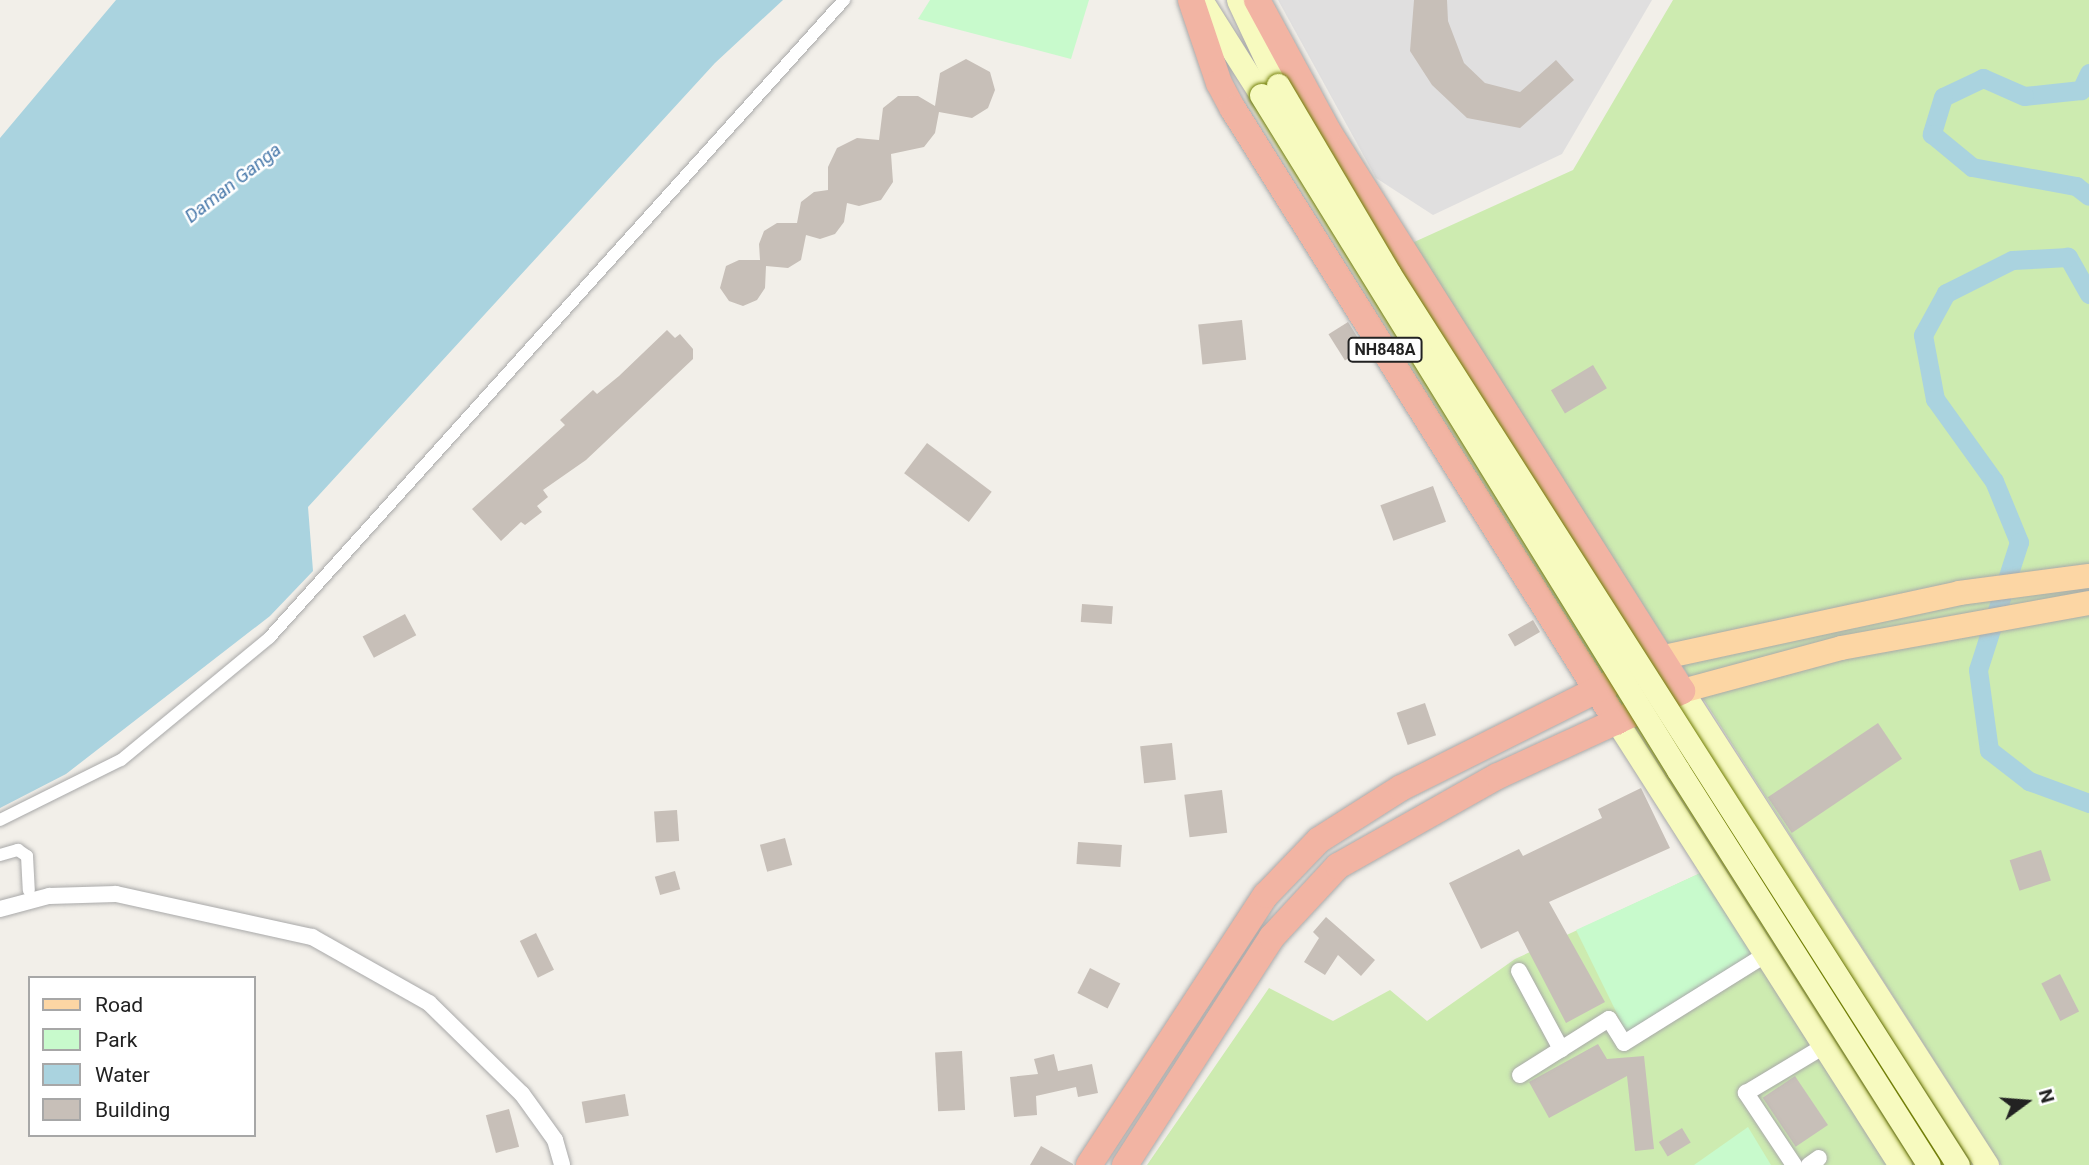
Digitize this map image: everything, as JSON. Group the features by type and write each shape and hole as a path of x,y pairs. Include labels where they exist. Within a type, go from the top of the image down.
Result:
{"highway":[{"name":"NH848A","path":"1191,0 1219,83 1233,108 1617,722"},
{"path":"1125,1165 1272,937 1338,866 1498,776 1682,691 1664,657 1328,131 1257,0"},
{"path":"1089,1165 1266,895 1319,840 1401,788 1664,657"}],"main road":[{"path":"1201,0 1269,90 1389,273 1958,1165"},
{"path":"1238,0 1269,90 1685,781 1929,1165"},
{"path":"1664,657 1959,593 2089,576"},
{"path":"1987,1165 1682,691 1840,648 2089,603"},
{"path":"1617,722 1768,953 1900,1165"}],"street":[{"path":"0,820 121,761 269,638 844,0"},
{"path":"0,855 18,850 27,856 29,890"},
{"path":"0,909 49,896 116,894 312,937 429,1003 522,1094 555,1140 562,1165"},
{"path":"1520,1074 1609,1020 1624,1043 1768,953"},
{"path":"1519,971 1561,1049"},
{"path":"1794,1165 1746,1093 1826,1045"}],"shaded area":[{"path":"1278,0 1652,0 1562,154 1433,215 1376,178"}],"green space":[{"path":"930,0 1089,0 1071,59 918,19"},
{"path":"1673,0 2089,0 2089,1165 2001,1165 1412,243 1573,170"},
{"path":"1707,870 1889,1165 1147,1165 1269,988 1333,1021 1390,990 1427,1021 1515,959"},
{"path":"1707,870 1757,952 1632,1044 1576,930"},
{"path":"1748,1127 1771,1165 1694,1165"}],"water":[{"name":"Daman Ganga","path":"116,0 783,0 715,63 308,507 313,571 270,616 66,774 0,808 0,138"}],"building":[{"path":"1414,0 1447,0 1448,21 1464,63 1485,83 1520,92 1556,60 1574,80 1520,128 1467,118 1432,85 1410,51"},
{"path":"966,59 990,72 995,90 988,108 972,118 939,112 935,133 924,147 891,154 893,182 881,200 859,206 847,203 844,222 835,234 820,239 806,235 801,260 788,268 766,266 765,288 757,300 743,306 729,301 720,288 726,266 739,260 760,260 759,244 764,231 777,223 797,223 801,202 814,192 828,190 828,167 837,148 857,138 879,140 883,108 898,96 918,96 935,106 940,73"},
{"path":"1242,320 1246,360 1202,364 1198,325"},
{"path":"1348,322 1364,348 1345,360 1328,334"},
{"path":"667,330 675,338 680,334 693,349 693,359 586,460 543,490 548,497 537,506 542,512 525,525 521,522 501,541 472,509 565,425 560,420 593,390 597,394 619,376"},
{"path":"1593,365 1607,388 1565,413 1551,390"},
{"path":"927,443 992,492 969,522 904,473"},
{"path":"1433,486 1446,522 1393,541 1380,505"},
{"path":"1082,604 1113,606 1112,624 1081,622"},
{"path":"405,614 416,635 374,658 363,637"},
{"path":"1533,620 1540,632 1515,647 1508,634"},
{"path":"1425,703 1436,735 1408,745 1397,713"},
{"path":"1878,723 1902,759 1792,833 1768,797"},
{"path":"1172,743 1176,780 1144,783 1140,746"},
{"path":"1641,788 1670,848 1549,902 1605,1002 1566,1023 1518,931 1481,949 1449,883 1519,849 1523,856 1602,818 1598,809"},
{"path":"1222,790 1227,833 1190,837 1184,795"},
{"path":"677,810 679,841 656,843 654,812"},
{"path":"785,838 792,865 767,872 760,845"},
{"path":"1078,842 1122,845 1120,867 1076,864"},
{"path":"2041,850 2051,880 2020,891 2010,860"},
{"path":"675,871 680,889 660,895 655,877"},
{"path":"1326,917 1375,960 1361,976 1338,955 1325,975 1304,962 1319,938 1313,932"},
{"path":"536,933 554,970 538,978 520,941"},
{"path":"1090,968 1120,983 1108,1008 1077,993"},
{"path":"2060,974 2079,1011 2060,1021 2041,984"},
{"path":"1598,1044 1607,1059 1644,1056 1654,1149 1635,1151 1627,1076 1549,1118 1529,1082"},
{"path":"962,1051 965,1110 938,1111 935,1052"},
{"path":"1054,1054 1058,1071 1092,1064 1098,1093 1078,1097 1076,1087 1036,1096 1037,1115 1014,1117 1010,1077 1038,1074 1034,1059"},
{"path":"1795,1076 1828,1125 1796,1147 1763,1098"},
{"path":"625,1094 629,1116 585,1123 582,1102"},
{"path":"509,1109 519,1147 496,1153 486,1115"},
{"path":"1682,1128 1691,1143 1668,1156 1659,1142"},
{"path":"1041,1146 1073,1164 1073,1165 1030,1165"}],"waterway":[{"path":"2089,73 2081,90 2024,96 1983,78 1943,97 1932,134 1972,167 2076,186 2089,196"},
{"path":"2089,294 2068,257 2012,260 1946,293 1923,335 1935,399 1994,481 2019,542 1978,670 1989,750 2029,781 2089,803"}]}
